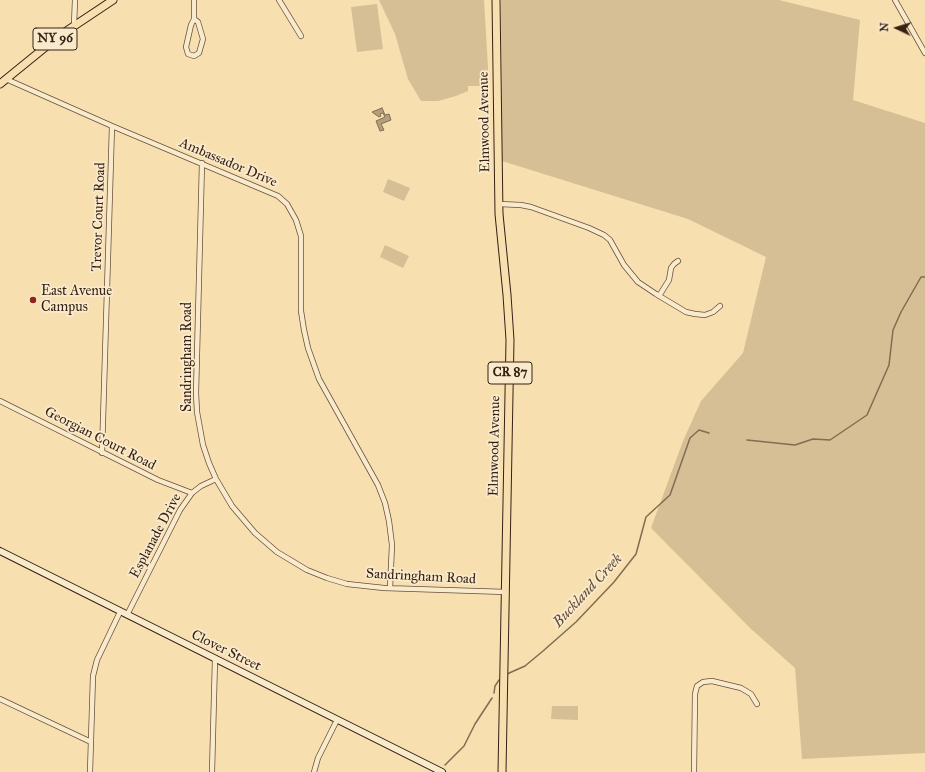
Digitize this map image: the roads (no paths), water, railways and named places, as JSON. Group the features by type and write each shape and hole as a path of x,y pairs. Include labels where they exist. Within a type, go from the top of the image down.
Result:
{"main road":[{"name":"NY 96","path":"3,81 74,25 113,0"},
{"name":"Elmwood Avenue","path":"496,0 499,204 510,340 502,772"},
{"name":"Clover Street","path":"0,551 442,772"}],"street":[{"path":"74,25 75,0"},
{"path":"194,0 194,19 191,25 186,47 188,54 194,56 199,53 204,39 198,22 194,19"},
{"path":"279,0 301,36"},
{"path":"895,0 925,52"},
{"name":"Ambassador Drive","path":"3,81 202,163 278,196 287,204 300,230 302,243 301,301 306,340 319,379 378,485 385,503 392,545 390,588"},
{"name":"Trevor Court Road","path":"102,453 112,126"},
{"name":"Sandringham Road","path":"202,163 196,393 200,432 209,463 229,502 246,524 267,544 288,560 307,570 336,581 347,584 390,588 506,592"},
{"path":"499,204 521,205 564,219 604,235 610,240 624,265 645,287 686,312 695,314 709,313 716,310 720,306"},
{"path":"659,296 669,280 674,264 678,261"},
{"name":"Georgian Court Road","path":"0,401 158,480 192,493"},
{"name":"Esplanade Drive","path":"127,615 176,517 192,493 201,486 216,479"},
{"path":"90,772 93,676 98,660 120,612"},
{"path":"212,772 215,659"},
{"path":"694,772 695,694 698,686 703,682 712,681 741,688 751,694 757,704"},
{"path":"0,699 91,742"},
{"path":"314,772 320,754 337,720"}],"waterway":[{"name":"Buckland Creek","path":"747,440 795,445 813,439 830,440 867,415 889,365 893,330 901,312 921,277 925,277"},
{"name":"Buckland Creek","path":"507,674 525,666 543,651 576,622 614,582 636,554 646,517 670,495 690,438 699,430 709,433"},
{"name":"Buckland Creek","path":"494,693 495,686 499,680"},
{"name":"Buckland Creek","path":"445,765 464,746 475,724 492,698"}],"place":[{"name":"East Avenue Campus","path":"33,300"}]}
